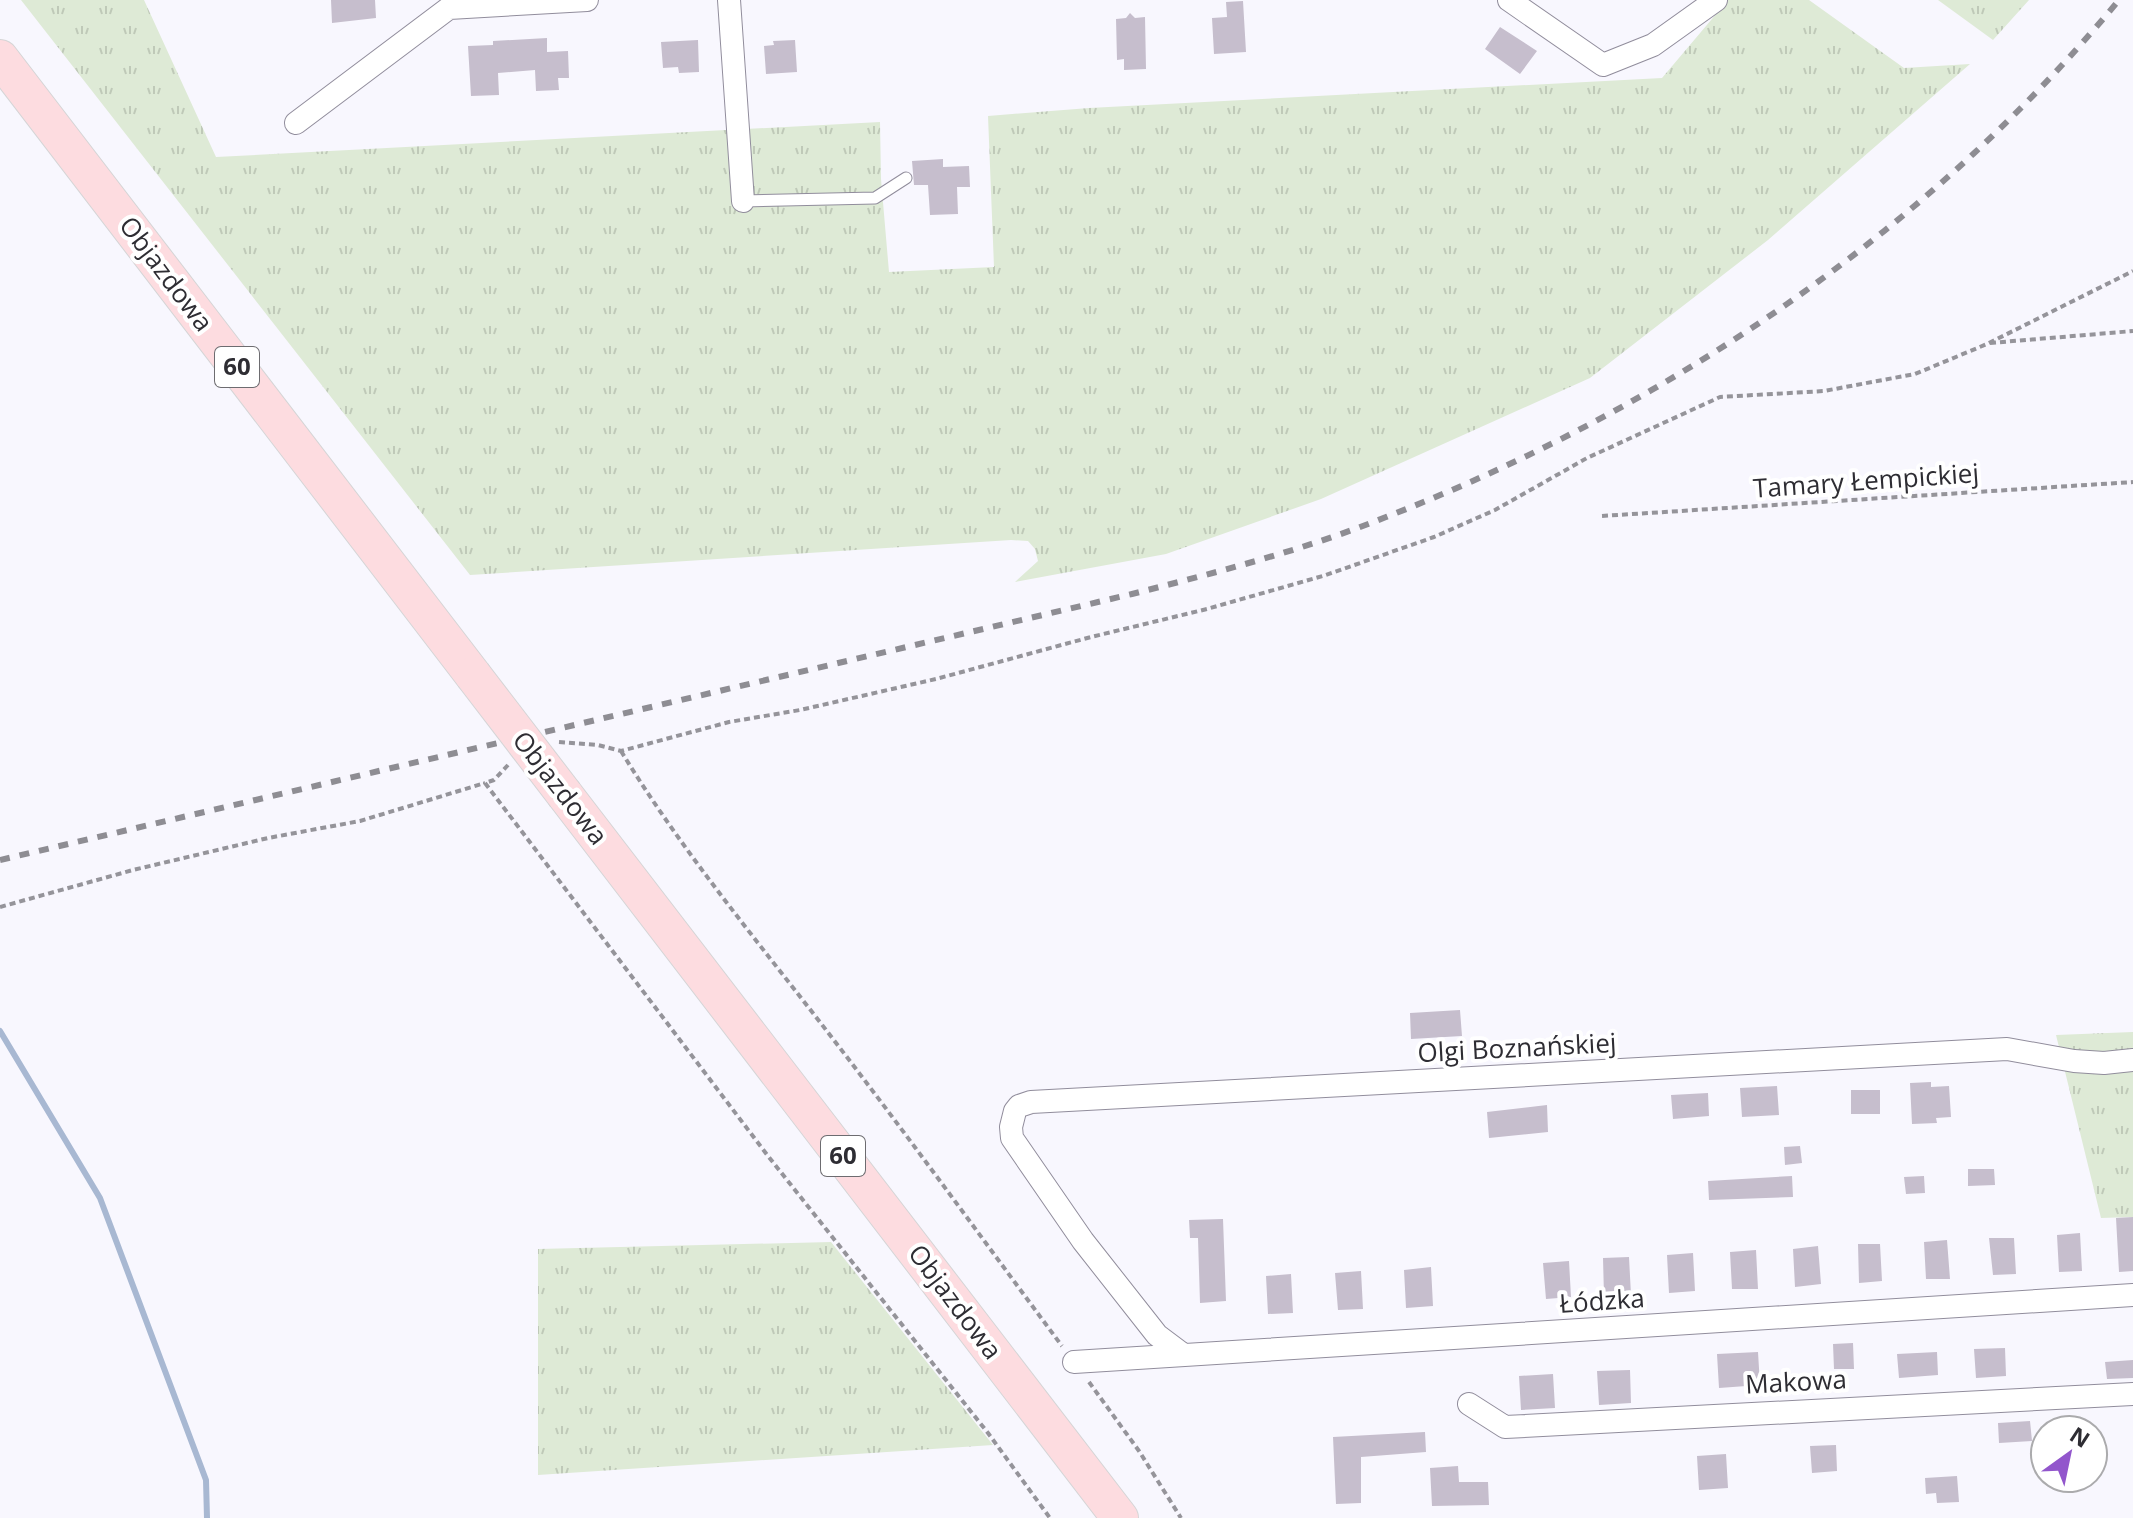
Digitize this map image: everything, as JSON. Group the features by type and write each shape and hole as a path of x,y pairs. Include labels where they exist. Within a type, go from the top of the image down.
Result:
{"main road":[{"name":"Objazdowa","path":"0,58 1120,1518"}],"street":[{"path":"296,123 449,8 587,0"},
{"path":"729,0 743,201"},
{"path":"1509,0 1603,65 1653,45 1716,0"},
{"name":"Olgi Boznańskiej","path":"1181,1353 1157,1335 1083,1241 1024,1158 1012,1138 1011,1127 1019,1106 1031,1102 2007,1049 2074,1061 2104,1063 2133,1060"},
{"name":"Łódzka","path":"1074,1362 2133,1295"},
{"name":"Makowa","path":"1469,1404 1505,1427 2133,1394"}],"lane":[{"path":"743,201 875,198 906,178"}],"path":[{"path":"548,743 598,745 621,751 729,722 800,710 936,679 1326,575 1434,537 1495,510 1587,458 1720,397 1824,391 1915,374 1987,344 2133,271"},
{"path":"1987,344 2133,331"},
{"name":"Tamary Łempickiej","path":"1602,516 2133,482"},
{"path":"621,751 654,806 888,1109 1139,1451 1181,1518"},
{"path":"0,907 133,870 408,809 494,780 512,761"},
{"path":"485,783 768,1156 988,1433 1050,1518"}],"green space":[{"path":"21,0 144,0 216,157 880,122 881,179 889,272 994,267 988,116 1662,78 1728,0 1809,0 1904,68 1970,64 1768,240 1590,378 1321,499 1166,554 1015,582 1038,561 1035,549 1028,541 470,575"},
{"path":"1938,0 2029,0 1993,40"},
{"path":"2133,1032 2133,1217 2101,1218 2056,1035"},
{"path":"831,1242 993,1445 538,1475 538,1249"}],"building":[{"path":"331,0 375,0 376,18 332,23"},
{"path":"1243,1 1246,52 1214,54 1212,18 1227,17 1226,2"},
{"path":"1130,13 1135,18 1145,17 1146,69 1124,70 1124,59 1117,60 1116,19 1126,18"},
{"path":"1500,27 1537,51 1520,74 1485,49"},
{"path":"547,38 547,52 568,51 569,78 558,78 559,90 536,91 535,70 498,73 499,95 471,96 468,46 493,45 493,41"},
{"path":"698,40 699,72 679,73 678,67 663,68 661,42"},
{"path":"795,40 797,72 766,74 764,46 774,45 773,41"},
{"path":"943,159 943,167 969,166 970,187 957,187 958,214 930,215 928,185 914,185 912,161"},
{"path":"1460,1010 1462,1036 1411,1039 1410,1013"},
{"path":"1931,1082 1931,1087 1949,1086 1951,1117 1936,1118 1937,1123 1912,1124 1910,1083"},
{"path":"1777,1086 1779,1115 1742,1117 1740,1088"},
{"path":"1851,1090 1880,1090 1880,1114 1851,1114"},
{"path":"1708,1093 1709,1116 1673,1119 1671,1095"},
{"path":"1547,1105 1548,1132 1489,1138 1487,1112"},
{"path":"1800,1146 1802,1163 1785,1165 1784,1147"},
{"path":"1968,1169 1994,1169 1995,1185 1968,1186"},
{"path":"1792,1176 1793,1197 1709,1200 1708,1181"},
{"path":"1924,1176 1925,1193 1906,1194 1904,1177"},
{"path":"2133,1217 2133,1271 2119,1272 2116,1218"},
{"path":"1223,1219 1226,1301 1200,1303 1198,1238 1190,1238 1189,1220"},
{"path":"2080,1233 2082,1271 2059,1272 2057,1235"},
{"path":"1989,1238 2014,1238 2016,1274 1993,1275"},
{"path":"1947,1240 1950,1279 1926,1279 1924,1242"},
{"path":"1858,1244 1880,1244 1882,1281 1859,1283"},
{"path":"1818,1246 1821,1284 1795,1287 1793,1249"},
{"path":"1756,1250 1758,1289 1732,1289 1730,1252"},
{"path":"1693,1253 1695,1291 1669,1293 1667,1255"},
{"path":"1629,1257 1631,1295 1604,1296 1603,1258"},
{"path":"1569,1261 1571,1297 1546,1299 1543,1263"},
{"path":"1431,1267 1433,1306 1406,1308 1404,1270"},
{"path":"1361,1271 1363,1309 1338,1310 1335,1273"},
{"path":"1291,1274 1293,1313 1268,1314 1266,1276"},
{"path":"1853,1343 1854,1369 1834,1369 1833,1344"},
{"path":"2005,1348 2006,1376 1976,1378 1974,1349"},
{"path":"1758,1352 1760,1385 1719,1388 1717,1354"},
{"path":"1937,1352 1938,1375 1899,1378 1897,1354"},
{"path":"2133,1360 2133,1378 2107,1379 2105,1362"},
{"path":"1630,1370 1631,1403 1599,1405 1597,1371"},
{"path":"1553,1374 1555,1408 1521,1410 1519,1376"},
{"path":"2029,1421 2029,1441 1999,1443 1998,1423"},
{"path":"1425,1432 1426,1452 1361,1457 1361,1503 1336,1504 1333,1437"},
{"path":"1836,1445 1837,1471 1812,1473 1810,1446"},
{"path":"1726,1454 1728,1488 1699,1490 1697,1456"},
{"path":"1458,1466 1459,1482 1488,1482 1489,1505 1432,1506 1430,1468"},
{"path":"1957,1476 1959,1502 1937,1503 1936,1493 1926,1494 1925,1478"}],"waterway":[{"path":"0,1031 100,1198 206,1480 207,1518"}],"railway":[{"path":"0,860 1132,594 1292,550 1386,517 1490,473 1592,423 1691,367 1786,305 1876,237 1963,164 2044,85 2119,0"}]}
